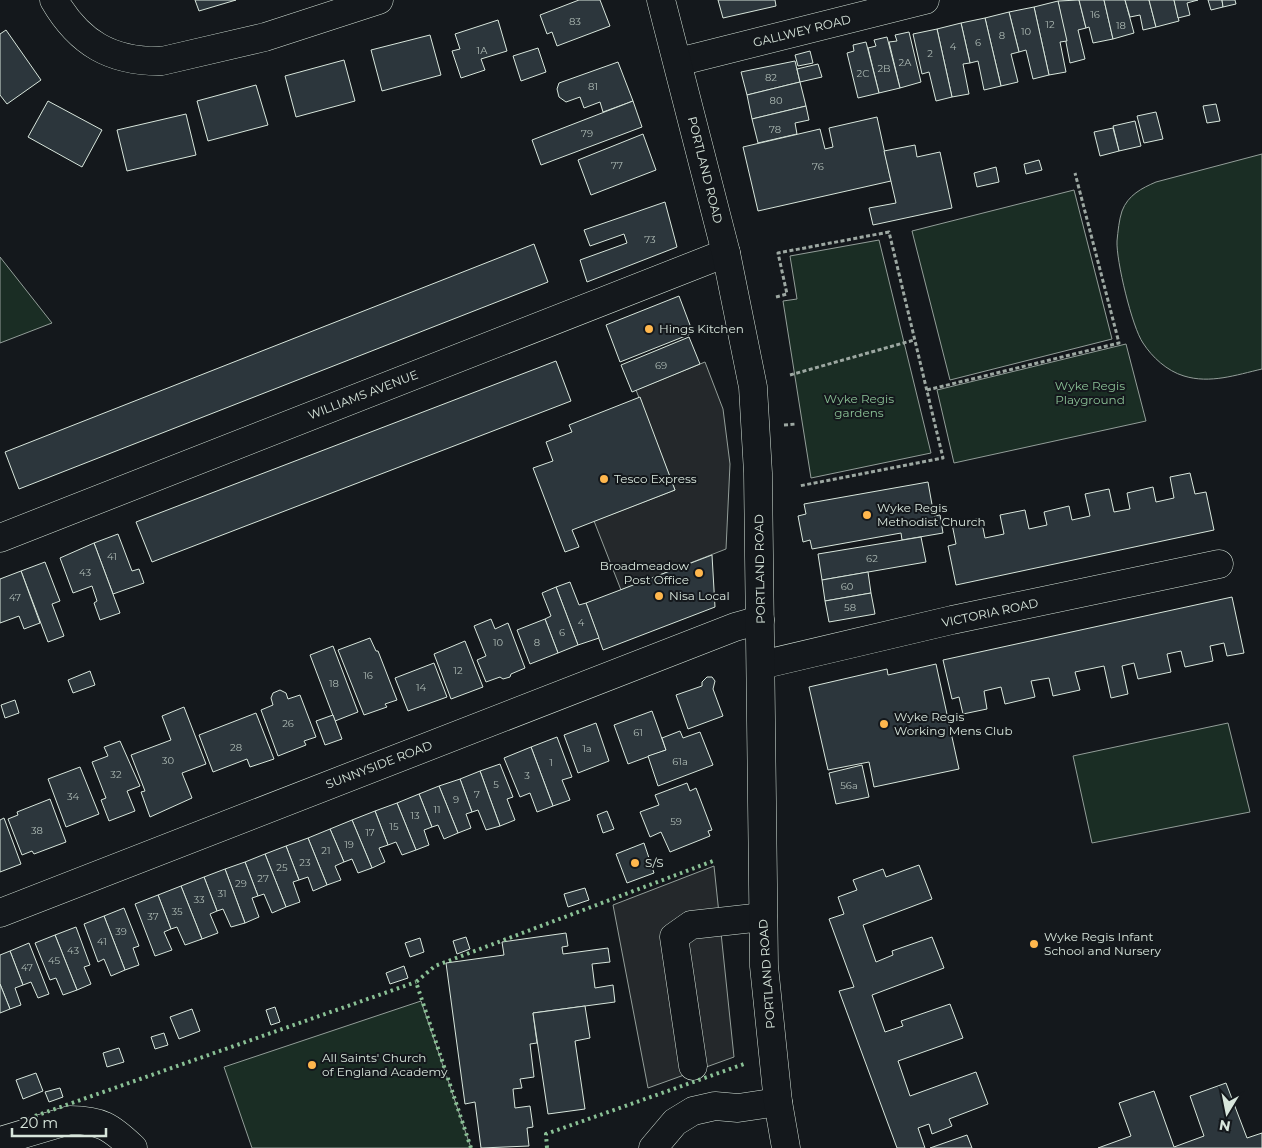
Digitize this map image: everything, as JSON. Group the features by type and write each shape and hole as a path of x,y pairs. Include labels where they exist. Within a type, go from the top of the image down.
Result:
{"main road":[{"path":"54,0 76,32 88,41 114,55 147,61 162,60 265,38 379,0"},
{"name":"PORTLAND ROAD","path":"661,0 726,254 753,387 758,473 764,966 778,1102 786,1148"},
{"name":"GALLWEY ROAD","path":"678,62 926,0"},
{"name":"WILLIAMS AVENUE","path":"0,538 726,254"},
{"name":"VICTORIA ROAD","path":"761,665 952,620 1219,564"},
{"name":"SUNNYSIDE ROAD","path":"0,913 697,642 760,620"},
{"path":"693,1066 674,937 691,925 763,917"},
{"path":"653,1148 675,1122 692,1112 715,1106 738,1108 778,1102"},
{"path":"0,1141 70,1120 82,1120 103,1124 113,1129 133,1148"}],"path":[{"path":"927,390 1118,343 1075,174"},
{"path":"776,297 786,294 778,253 889,232 943,458 799,486"},
{"path":"790,375 914,340"}],"green space":[{"path":"1262,154 1262,369 1213,379 1194,378 1178,374 1160,363 1151,353 1143,343 1134,323 1117,250 1118,229 1122,211 1132,196 1156,182"},
{"path":"1074,190 1112,339 950,380 912,231"},
{"name":"Wyke Regis gardens","path":"879,240 931,453 811,478 783,301 797,299 790,256"},
{"path":"0,257 52,323 0,343"},
{"name":"Wyke Regis Playground","path":"1126,344 1146,421 954,463 937,390"},
{"path":"1228,723 1250,812 1092,843 1073,756"},
{"path":"421,1001 471,1148 252,1148 224,1067"}],"shaded area":[{"path":"705,362 723,409 730,464 726,549 621,590 594,521 675,490 636,390"},
{"path":"714,866 734,1057 648,1088 613,905"}],"building":[{"path":"195,0 236,0 199,11"},
{"path":"579,0 600,0 610,26 557,46 552,32 547,34 540,15"},
{"path":"718,0 775,0 776,6 723,18"},
{"path":"1079,0 1086,28 1078,30 1085,59 1070,63 1058,1"},
{"path":"1079,0 1104,0 1113,39 1093,43 1089,27 1086,28"},
{"path":"1104,0 1125,0 1134,33 1113,39"},
{"path":"1125,0 1149,0 1156,27 1143,30 1140,15 1130,17"},
{"path":"1149,0 1174,0 1179,21 1156,27"},
{"path":"1174,0 1198,0 1187,3 1190,15 1178,18"},
{"path":"1208,0 1222,0 1223,7 1211,10"},
{"path":"1222,0 1235,0 1236,4 1223,7"},
{"path":"1058,1 1067,41 1060,42 1066,72 1049,75 1034,7"},
{"path":"1034,7 1049,75 1033,79 1026,50 1019,52 1009,12"},
{"path":"1009,12 1019,52 1011,54 1018,82 1001,86 985,18"},
{"path":"985,18 1001,86 984,90 978,61 970,63 961,23"},
{"path":"498,20 507,51 481,59 485,70 461,78 452,51 460,49 455,34"},
{"path":"961,23 970,63 963,64 969,94 952,97 937,29"},
{"path":"937,29 952,97 936,101 929,72 922,74 913,34"},
{"path":"6,30 41,80 7,104 0,95 0,34"},
{"path":"909,32 921,82 900,88 889,42 897,41 895,35"},
{"path":"430,35 441,75 382,91 371,50"},
{"path":"887,37 900,88 879,93 868,48 876,46 874,40"},
{"path":"866,42 879,93 858,98 847,53 854,51 853,45"},
{"path":"538,48 546,72 521,81 513,56"},
{"path":"810,51 813,63 798,66 795,55"},
{"path":"344,60 355,101 296,117 285,76"},
{"path":"795,61 800,82 747,95 741,72"},
{"path":"618,62 633,101 603,112 600,102 584,108 580,97 566,102 559,97 557,89 559,83"},
{"path":"818,64 822,77 800,82 797,69"},
{"path":"800,82 806,106 752,119 747,95"},
{"path":"256,85 268,125 208,141 197,101"},
{"path":"48,101 102,130 82,167 28,137"},
{"path":"633,101 642,127 541,165 532,140"},
{"path":"1216,104 1220,121 1207,123 1203,106"},
{"path":"806,106 809,120 795,123 797,134 758,143 752,119"},
{"path":"1156,112 1163,139 1144,143 1137,116"},
{"path":"186,114 196,155 127,171 117,130"},
{"path":"877,117 891,181 758,211 743,147 820,129 825,149 833,147 829,128"},
{"path":"1135,121 1141,146 1119,151 1113,126"},
{"path":"1113,128 1119,151 1100,156 1094,132"},
{"path":"643,134 656,170 591,195 578,160"},
{"path":"915,145 917,157 940,152 952,208 873,225 869,208 896,203 884,151"},
{"path":"1039,160 1042,170 1026,174 1024,164"},
{"path":"996,167 999,182 977,187 974,173"},
{"path":"665,202 677,247 587,282 580,260 627,243 624,234 590,246 584,230"},
{"path":"534,244 548,282 19,489 5,452"},
{"name":"Hings Kitchen","path":"679,296 693,333 620,362 606,325"},
{"path":"689,337 700,364 632,392 621,365"},
{"path":"556,361 571,401 152,562 136,522"},
{"name":"Tesco Express","path":"640,397 675,490 572,530 579,547 565,552 533,468 553,461 546,442 572,432 569,425"},
{"path":"1190,473 1195,494 1206,492 1214,530 956,585 948,546 956,544 952,524 981,518 985,538 1004,534 1000,515 1025,510 1029,529 1047,525 1044,512 1069,506 1072,520 1090,516 1085,494 1109,489 1114,512 1130,509 1127,493 1153,487 1156,502 1174,498 1170,477"},
{"name":"Wyke Regis Methodist Church","path":"928,482 934,516 940,515 943,533 902,540 901,533 812,549 810,540 803,542 798,516 806,514 804,504"},
{"path":"118,534 132,571 139,569 144,583 113,594 94,543"},
{"path":"921,537 926,562 822,580 818,554"},
{"path":"94,543 120,613 100,620 94,603 97,601 92,586 73,593 60,558"},
{"name":"Nisa Local","path":"712,555 715,607 603,650 586,603"},
{"path":"45,562 60,601 52,604 64,636 48,642 21,571"},
{"path":"21,571 40,623 24,629 19,616 0,623 0,579"},
{"path":"868,572 871,593 825,601 822,580"},
{"path":"570,582 579,605 586,603 599,638 578,645 556,587"},
{"path":"556,587 578,645 558,653 545,619 551,616 542,593"},
{"path":"871,593 875,614 829,622 825,601"},
{"path":"1232,597 1244,653 1227,656 1224,643 1210,646 1213,661 1185,667 1181,651 1167,654 1171,672 1138,679 1134,663 1122,666 1128,694 1111,698 1104,666 1075,672 1080,690 1053,696 1049,678 1031,681 1035,697 1005,704 1001,687 984,691 987,709 963,714 959,697 952,699 943,660"},
{"path":"491,619 495,629 508,623 525,668 511,674 510,677 503,679 500,677 486,682 477,660 486,656 474,626"},
{"path":"545,619 558,653 530,664 517,630"},
{"path":"370,638 376,651 378,651 397,700 385,704 387,707 364,715 338,650"},
{"path":"465,641 483,687 451,699 434,654"},
{"path":"333,646 358,712 335,721 310,655"},
{"path":"434,663 447,697 408,711 395,678"},
{"name":"Wyke Regis Working Mens Club","path":"936,664 959,769 874,787 869,762 828,770 809,687 887,669 888,675"},
{"path":"90,671 95,685 73,693 68,680"},
{"path":"707,677 712,677 715,681 713,689 723,716 688,729 676,695 702,686 702,682"},
{"path":"280,690 286,693 288,699 300,695 316,737 304,741 306,745 278,756 261,710 273,705 271,698 273,693"},
{"path":"15,700 19,713 5,718 1,705"},
{"path":"184,707 206,764 182,773 192,798 150,817 141,792 145,791 131,755 171,740 162,716"},
{"path":"652,711 666,750 628,764 614,725"},
{"path":"256,713 274,759 250,767 247,759 213,772 199,735"},
{"path":"333,715 342,739 325,745 316,721"},
{"path":"596,723 609,761 578,773 564,735"},
{"path":"680,731 683,738 700,732 713,765 658,786 648,756 666,750 662,738"},
{"path":"557,737 572,777 562,780 570,800 553,806 531,747"},
{"path":"120,741 140,786 127,791 135,811 109,821 101,800 106,798 92,762 108,756 104,747"},
{"path":"531,747 553,806 537,812 530,793 520,797 504,758"},
{"path":"500,764 513,797 507,799 515,820 500,826 480,771"},
{"path":"862,765 869,797 836,804 829,773"},
{"path":"80,767 99,814 66,827 48,779"},
{"path":"480,771 500,826 486,830 478,810 472,812 460,779"},
{"path":"460,779 472,812 466,814 471,828 458,833 439,786"},
{"path":"687,783 690,791 696,788 712,830 708,831 710,836 670,852 661,832 650,837 640,812 659,805 655,795"},
{"path":"439,786 458,833 444,839 438,825 432,827 419,794"},
{"path":"419,794 432,827 424,830 429,845 416,850 397,803"},
{"path":"50,799 66,842 34,854 32,851 22,855 8,819 18,815 17,812"},
{"path":"397,803 416,850 402,855 396,842 388,845 375,811"},
{"path":"375,811 388,845 379,848 385,862 372,868 352,820"},
{"path":"607,811 614,829 603,833 597,815"},
{"path":"4,818 21,864 0,872 0,820"},
{"path":"352,820 372,868 358,873 352,859 344,862 330,829"},
{"path":"330,829 344,862 335,866 341,880 327,885 308,838"},
{"path":"308,838 327,885 313,891 308,877 299,880 286,846"},
{"name":"S/S","path":"644,843 654,873 627,883 616,854"},
{"path":"286,846 299,880 293,882 300,902 286,907 265,854"},
{"path":"265,854 286,907 272,913 264,894 258,896 245,862"},
{"path":"245,862 258,896 252,898 259,917 245,923 225,869"},
{"path":"919,865 932,899 863,925 876,962 893,955 892,951 932,937 944,968 872,995 885,1032 903,1026 901,1021 950,1004 963,1038 898,1061 910,1096 976,1072 988,1104 949,1119 952,1126 932,1134 929,1124 918,1128 925,1148 897,1148 839,991 854,987 829,919 844,914 838,897 857,890 853,880 883,869 886,877"},
{"path":"225,869 245,923 231,927 223,909 217,911 204,877"},
{"path":"204,877 217,911 210,914 218,933 202,939 181,886"},
{"path":"181,886 202,939 185,945 177,927 171,929 158,895"},
{"path":"585,888 589,900 568,907 564,894"},
{"path":"158,895 171,929 164,932 172,950 155,956 135,904"},
{"path":"124,908 139,946 133,948 139,965 125,970 104,916"},
{"path":"104,916 125,970 111,976 104,959 98,962 84,924"},
{"path":"76,927 90,965 84,967 91,984 77,990 55,935"},
{"path":"566,933 568,946 562,947 563,954 608,948 610,962 592,964 595,988 613,985 615,1002 533,1013 537,1043 530,1044 534,1077 520,1079 522,1088 513,1089 515,1108 530,1106 533,1127 527,1128 529,1146 481,1148 475,1102 465,1104 446,963 504,955 502,942"},
{"path":"55,935 77,990 63,995 56,978 50,980 35,943"},
{"path":"466,937 470,949 457,954 453,941"},
{"path":"420,938 424,952 410,957 405,943"},
{"path":"29,943 49,994 38,998 31,982 23,985 10,951"},
{"path":"10,951 23,985 15,988 21,1005 10,1009 0,984 0,955"},
{"path":"404,966 408,978 390,984 386,973"},
{"path":"0,984 10,1009 0,1013"},
{"path":"585,1006 590,1038 575,1041 585,1109 548,1114 533,1013"},
{"path":"275,1007 280,1022 271,1025 266,1010"},
{"path":"192,1009 200,1031 179,1039 170,1017"},
{"path":"164,1033 168,1045 155,1049 151,1037"},
{"path":"119,1048 124,1062 107,1067 103,1053"},
{"path":"36,1073 43,1091 23,1099 16,1080"},
{"path":"1226,1083 1247,1138 1262,1133 1262,1148 1098,1148 1131,1136 1119,1103 1154,1091 1174,1147 1204,1136 1190,1096"},
{"path":"60,1088 63,1097 49,1102 45,1092"},
{"path":"967,1135 972,1148 930,1148"}],"hedge":[{"path":"471,1148 416,982 435,966 713,861"},
{"path":"35,1116 416,982"},
{"path":"547,1148 546,1134 747,1063"}],"place":[{"name":"Hings Kitchen","path":"649,329"},
{"name":"Tesco Express","path":"604,479"},
{"name":"Wyke Regis Methodist Church","path":"867,515"},
{"name":"Broadmeadow Post Office","path":"699,573"},
{"name":"Nisa Local","path":"659,596"},
{"name":"Wyke Regis Working Mens Club","path":"884,724"},
{"name":"S/S","path":"635,863"},
{"name":"Wyke Regis Infant School and Nursery","path":"1034,944"},
{"name":"All Saints' Church of England Academy","path":"312,1065"}]}
